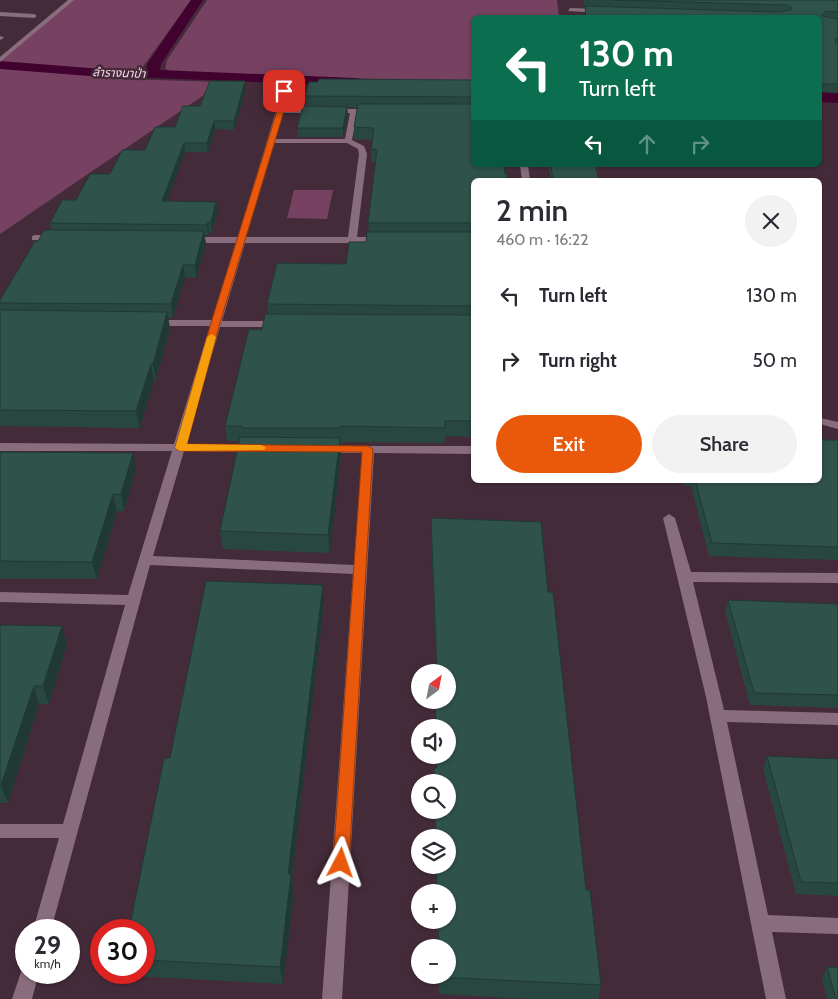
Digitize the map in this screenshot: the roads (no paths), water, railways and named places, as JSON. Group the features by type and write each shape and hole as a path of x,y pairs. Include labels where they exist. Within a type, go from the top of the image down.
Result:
{"street":[{"path":"2,58 71,0"},
{"path":"569,0 570,15"},
{"path":"570,10 609,11"},
{"path":"0,14 34,16"},
{"path":"45,919 133,600 280,111 284,91"},
{"path":"280,111 384,112"},
{"path":"348,141 354,111"},
{"path":"271,141 348,141 361,148 364,154 352,240"},
{"path":"35,238 65,238"},
{"path":"182,240 389,240"},
{"path":"147,322 285,324"},
{"path":"822,421 830,422 838,426"},
{"path":"0,447 259,448"},
{"path":"308,449 471,450"},
{"path":"332,999 368,449"},
{"path":"669,518 686,577 718,716 776,999"},
{"path":"146,560 360,570"},
{"path":"686,577 838,578"},
{"path":"0,597 133,600"},
{"path":"718,716 838,719"},
{"path":"0,830 70,831"},
{"path":"760,923 838,926"},
{"path":"22,999 26,984"}],"waterway":[{"name":"ลำรางนาป่า","path":"152,74 154,64 197,0"},
{"name":"ลำรางนาป่า","path":"0,65 128,75 152,74"},
{"path":"152,74 355,82"},
{"path":"822,97 838,98"}]}
